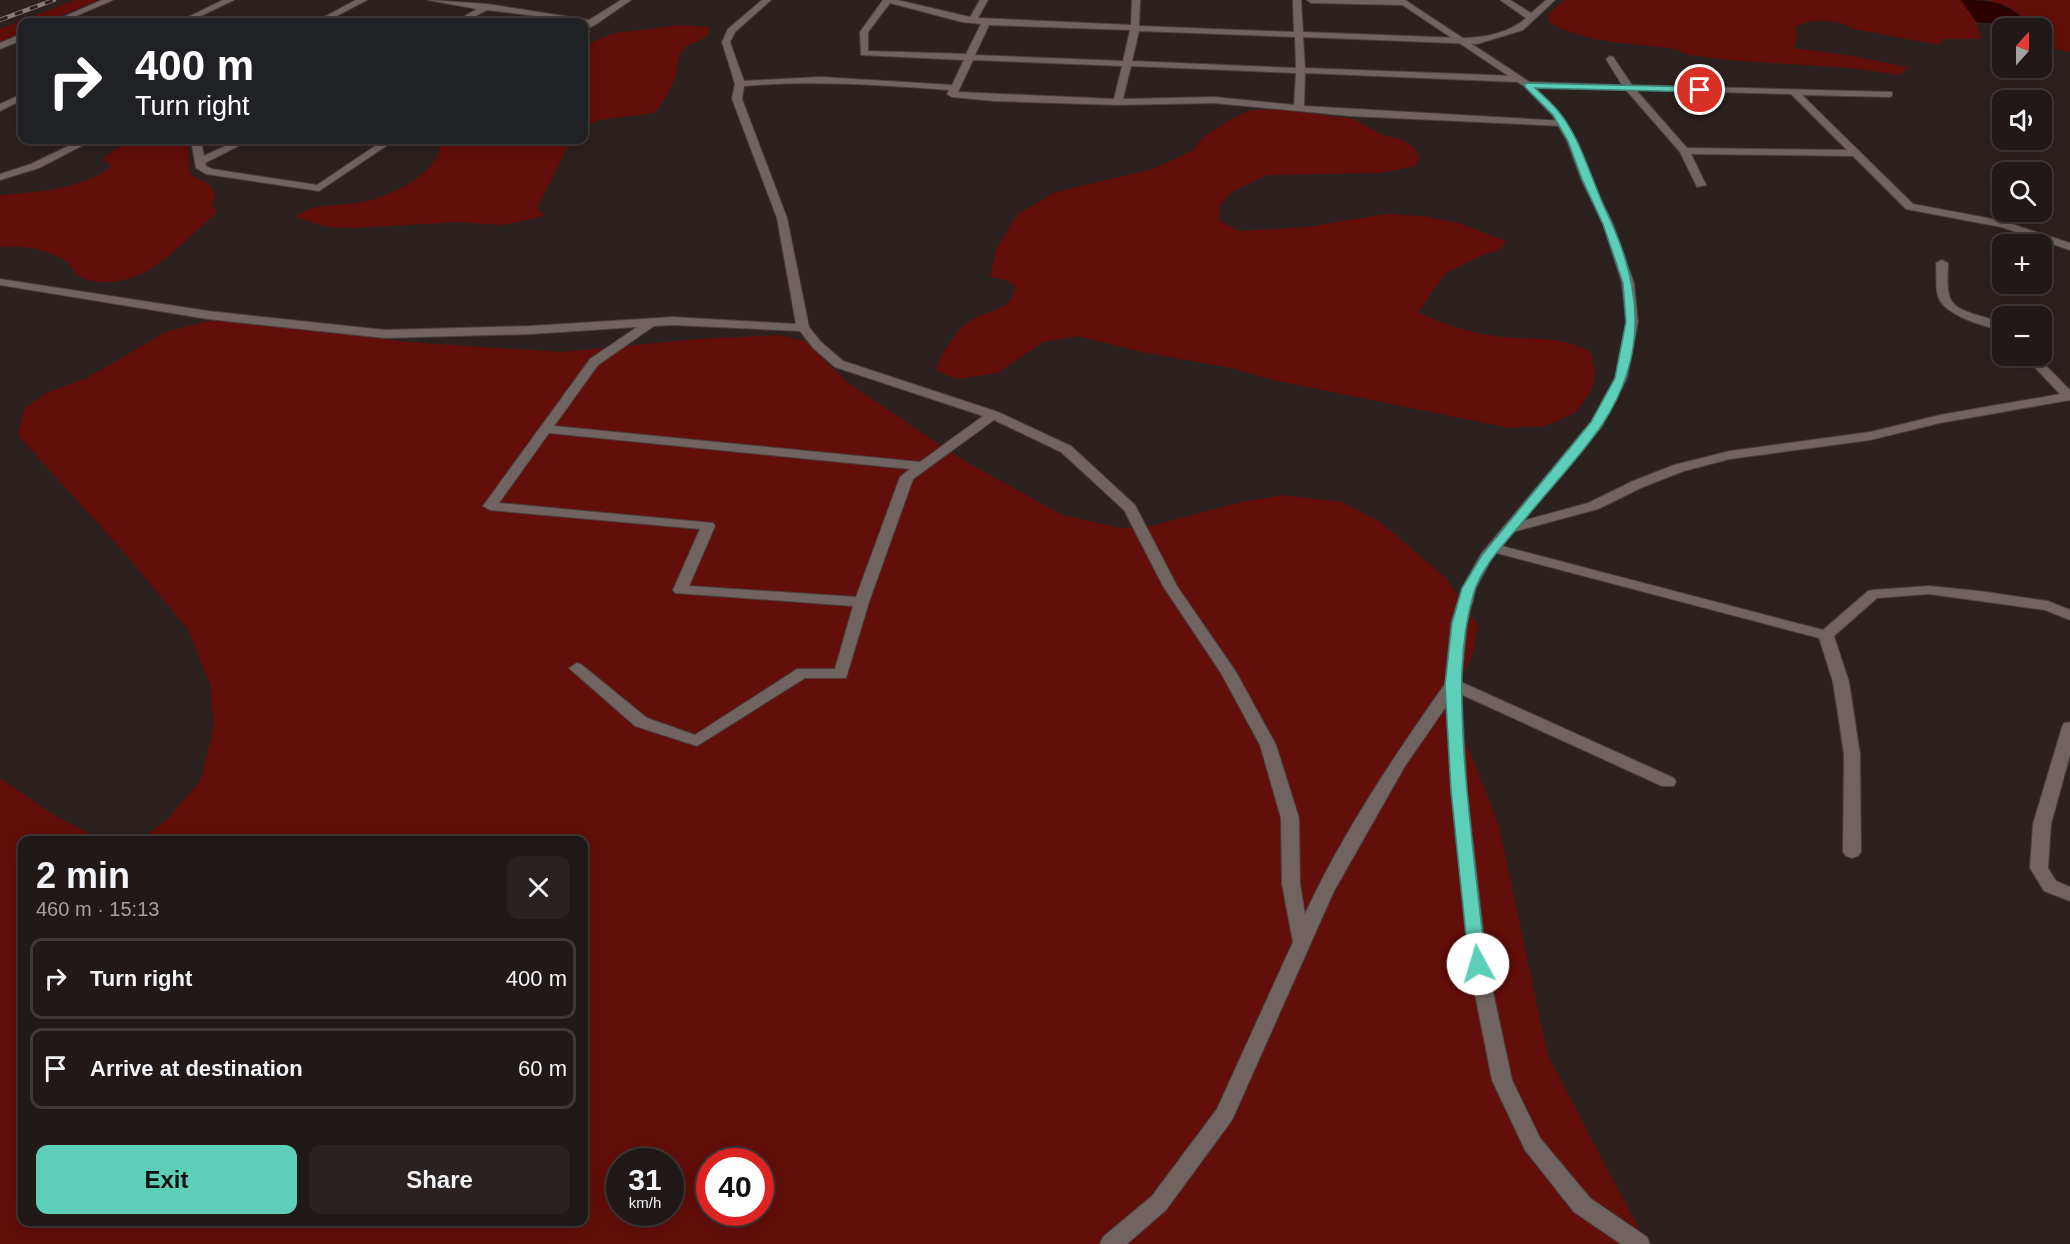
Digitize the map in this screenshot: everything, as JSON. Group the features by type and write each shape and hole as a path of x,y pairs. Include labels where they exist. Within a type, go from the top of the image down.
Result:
{"street":[{"path":"66,18 109,0"},
{"path":"191,18 230,0"},
{"path":"327,18 363,0"},
{"path":"432,0 546,18"},
{"path":"466,18 499,0"},
{"path":"588,25 627,0"},
{"path":"767,0 732,31 726,42 740,84 737,99 782,218 802,328 839,364 993,416 1066,449 1130,508 1170,586 1228,672 1268,745 1290,818 1291,884 1301,940"},
{"path":"1551,0 1520,28 1478,41 986,22 887,0 864,32 864,52 1629,88 1889,94"},
{"path":"973,20 984,0"},
{"path":"1118,102 1135,28 1136,0"},
{"path":"1297,0 1301,71 1299,107"},
{"path":"1311,0 1401,1 1522,82 1556,114 1572,141 1611,234 1628,283 1632,322 1621,378 1597,423 1494,548 1469,588 1459,623 1453,685 1459,790 1478,964 1502,1080 1532,1144 1582,1205 1639,1244"},
{"path":"1504,0 1531,17"},
{"path":"986,22 952,94 994,98 1118,102 1214,100 1350,113 1562,123"},
{"path":"0,46 18,39"},
{"path":"1610,59 1629,88 1684,151 1701,185"},
{"path":"740,84 781,79 854,79 955,88"},
{"path":"1794,93 1910,207 1925,212 2003,224 2070,247"},
{"path":"2,106 18,99"},
{"path":"2,106 18,108"},
{"path":"0,177 35,166 80,144"},
{"path":"197,144 201,168 210,172 319,188 384,144"},
{"path":"200,162 237,144"},
{"path":"1684,151 1855,153"},
{"path":"1942,263 1944,299 1959,314 1979,316 1992,322"},
{"path":"0,282 208,315 385,334 531,330 673,321 802,328"},
{"path":"650,323 594,362 490,506 708,526 680,590 862,602"},
{"path":"2040,366 2069,396"},
{"path":"1509,529 1593,506 1678,468 1731,455 1870,436 1940,419 2069,396"},
{"path":"577,668 641,722 697,741 802,673 841,674 862,602 907,477 993,416"},
{"path":"544,429 923,466"},
{"path":"1494,548 1826,634"},
{"path":"1826,634 1873,594 1929,590 1979,595 2048,606 2070,615"},
{"path":"1826,634 1842,682 1852,754 1852,852"},
{"path":"1111,1244 1160,1203 1225,1114 1301,940 1325,891 1398,763 1453,685"},
{"path":"1453,685 1668,782"},
{"path":"2070,727 2042,824 2039,868 2050,886 2070,894"}],"shaded area":[{"path":"75,0 99,0 56,18 28,18"},
{"path":"1564,0 1961,0 1976,22 1981,39 1943,39 1940,45 1853,29 1840,23 1816,21 1795,27 1797,35 1794,48 1908,67 1900,75 1851,68 1726,60 1685,54 1677,49 1627,44 1579,35 1549,22 1549,14"},
{"path":"1961,0 2001,4 2023,18 1992,18 1992,23 1976,22"},
{"path":"1988,0 2070,0 2070,52 2055,49 2052,46 2052,18 2024,18 2010,7"},
{"path":"18,22 18,34 0,42 0,29"},
{"path":"681,25 709,27 709,33 703,39 682,51 673,84 654,113 600,120 588,125 588,43 615,33"},
{"path":"1278,109 1354,119 1380,134 1403,140 1415,148 1419,158 1416,166 1381,173 1267,175 1232,192 1220,205 1220,221 1239,231 1307,227 1385,214 1422,216 1459,223 1506,241 1500,250 1480,256 1446,273 1418,312 1470,331 1492,336 1559,341 1590,352 1595,370 1593,388 1576,412 1546,426 1510,428 1273,380 1232,368 1142,352 1078,336 1043,342 998,373 957,379 935,370 949,343 964,326 977,317 1003,306 1013,296 1016,287 1006,280 990,277 997,247 1018,214 1056,192 1153,169 1193,150 1204,136 1233,118 1252,110"},
{"path":"130,144 188,144 190,174 209,184 215,194 212,205 217,212 165,259 150,269 119,281 101,282 82,278 67,262 43,251 26,247 0,247 0,195 29,193 86,181 111,167 108,162 101,161 117,148"},
{"path":"439,144 569,144 537,208 545,216 503,225 458,222 352,228 327,227 295,217 310,209 357,203 397,190 423,173 433,163 439,152"},
{"path":"208,321 258,321 407,342 562,352 698,339 778,335 805,341 848,383 958,457 1062,515 1121,528 1147,527 1237,503 1282,495 1342,502 1379,521 1446,578 1478,626 1473,654 1457,686 1459,724 1499,826 1548,1056 1647,1244 0,1244 0,778 57,817 94,836 18,836 18,1226 588,1226 588,836 145,836 168,819 201,780 214,726 210,684 188,629 123,551 18,435 24,409 46,393 87,378 165,332"}],"railway":[{"path":"0,20 54,0"}],"route":[{"path":"1478,964 1459,790 1453,685 1459,623 1469,588 1486,557 1597,423 1621,378 1632,322 1628,283 1608,224 1586,179 1572,141 1556,114 1528,85 1700,90"}]}
